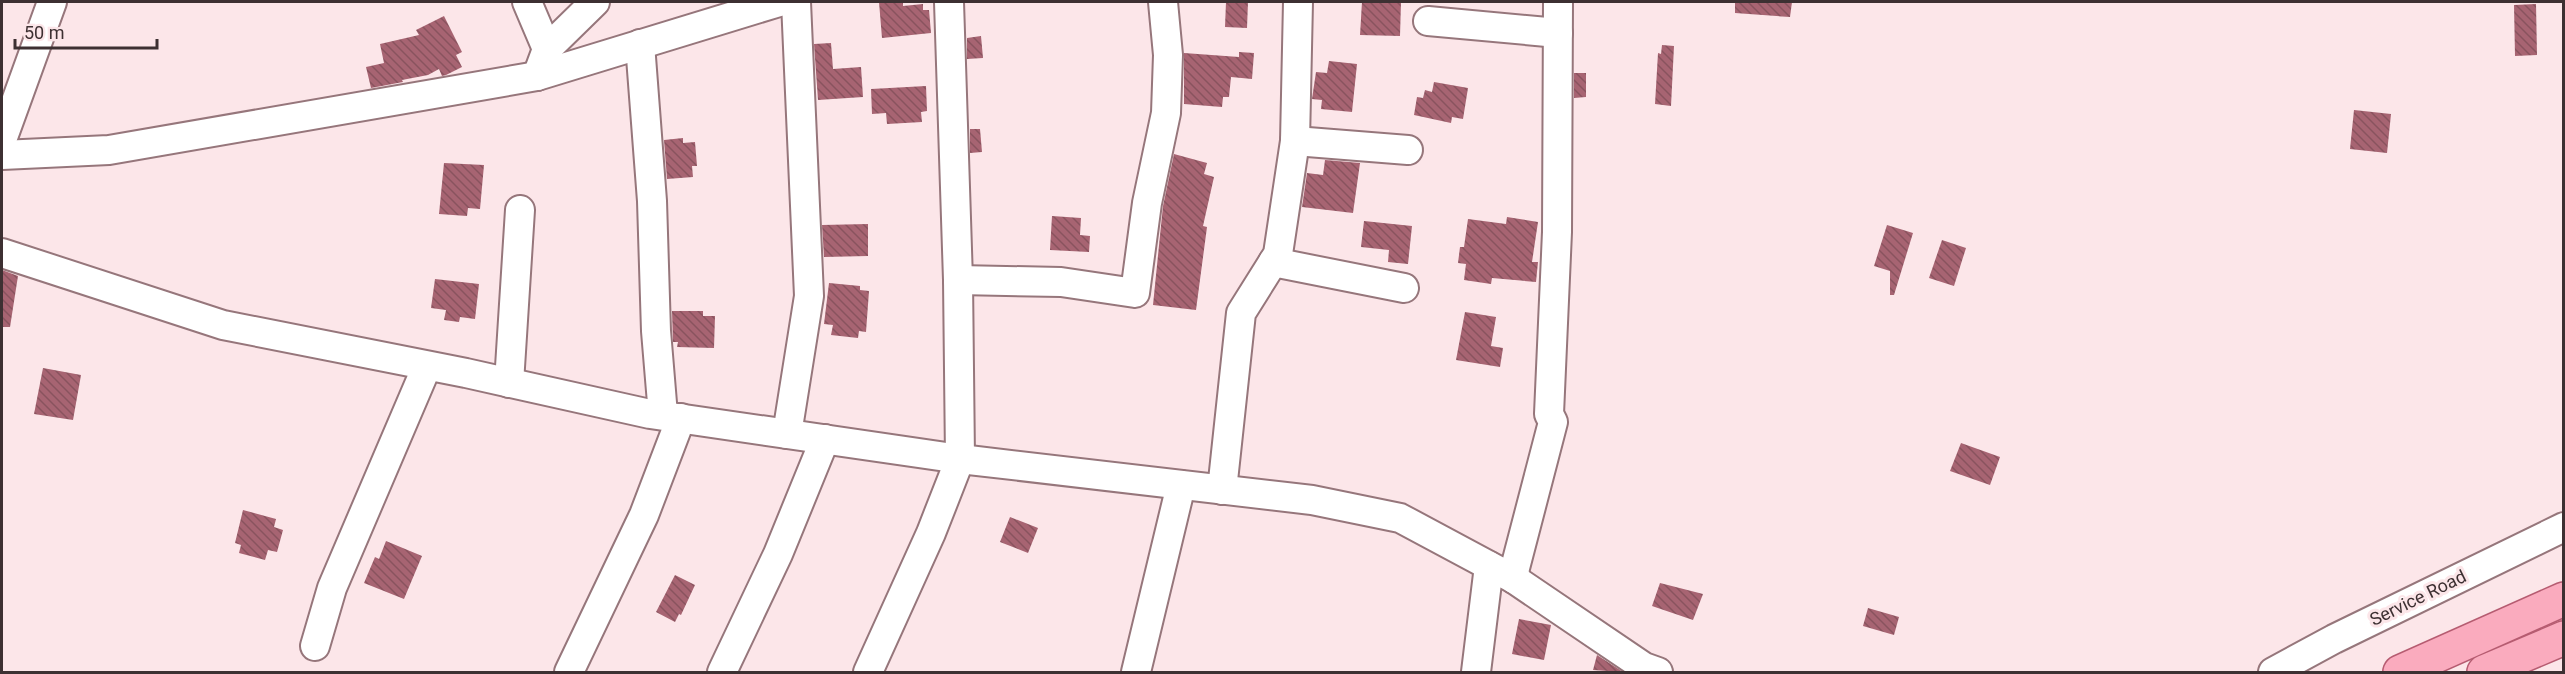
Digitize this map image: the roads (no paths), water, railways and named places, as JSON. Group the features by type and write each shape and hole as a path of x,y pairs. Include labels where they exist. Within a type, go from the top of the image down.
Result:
{"main road":[{"path":"2400,672 2564,599"},
{"path":"2484,672 2564,638"}],"street":[{"path":"2,140 52,2"},
{"path":"527,2 547,49"},
{"path":"537,76 547,49 595,2"},
{"path":"2,155 109,150 537,76 779,2"},
{"path":"786,434 809,296 796,2"},
{"path":"868,672 931,533 960,459 958,280 950,2"},
{"path":"958,280 1061,282 1135,292 1147,203 1166,112 1168,56 1163,2"},
{"path":"1222,490 1241,313 1278,254 1295,141 1298,2"},
{"path":"1514,579 1553,422 1549,414 1557,232 1558,2"},
{"path":"1428,21 1558,33"},
{"path":"569,672 644,515 672,417 656,331 652,201 640,44"},
{"path":"1295,141 1408,150"},
{"path":"509,383 520,210"},
{"path":"2,253 223,325 672,417 960,459 1312,500 1400,518 1514,579 1642,668"},
{"path":"1273,261 1404,288"},
{"path":"315,646 332,588 427,366"},
{"path":"722,672 778,554 825,440"},
{"path":"1136,672 1181,485"},
{"name":"Service Road","path":"2274,672 2334,639 2564,527"},
{"path":"1476,672 1489,566"}]}
